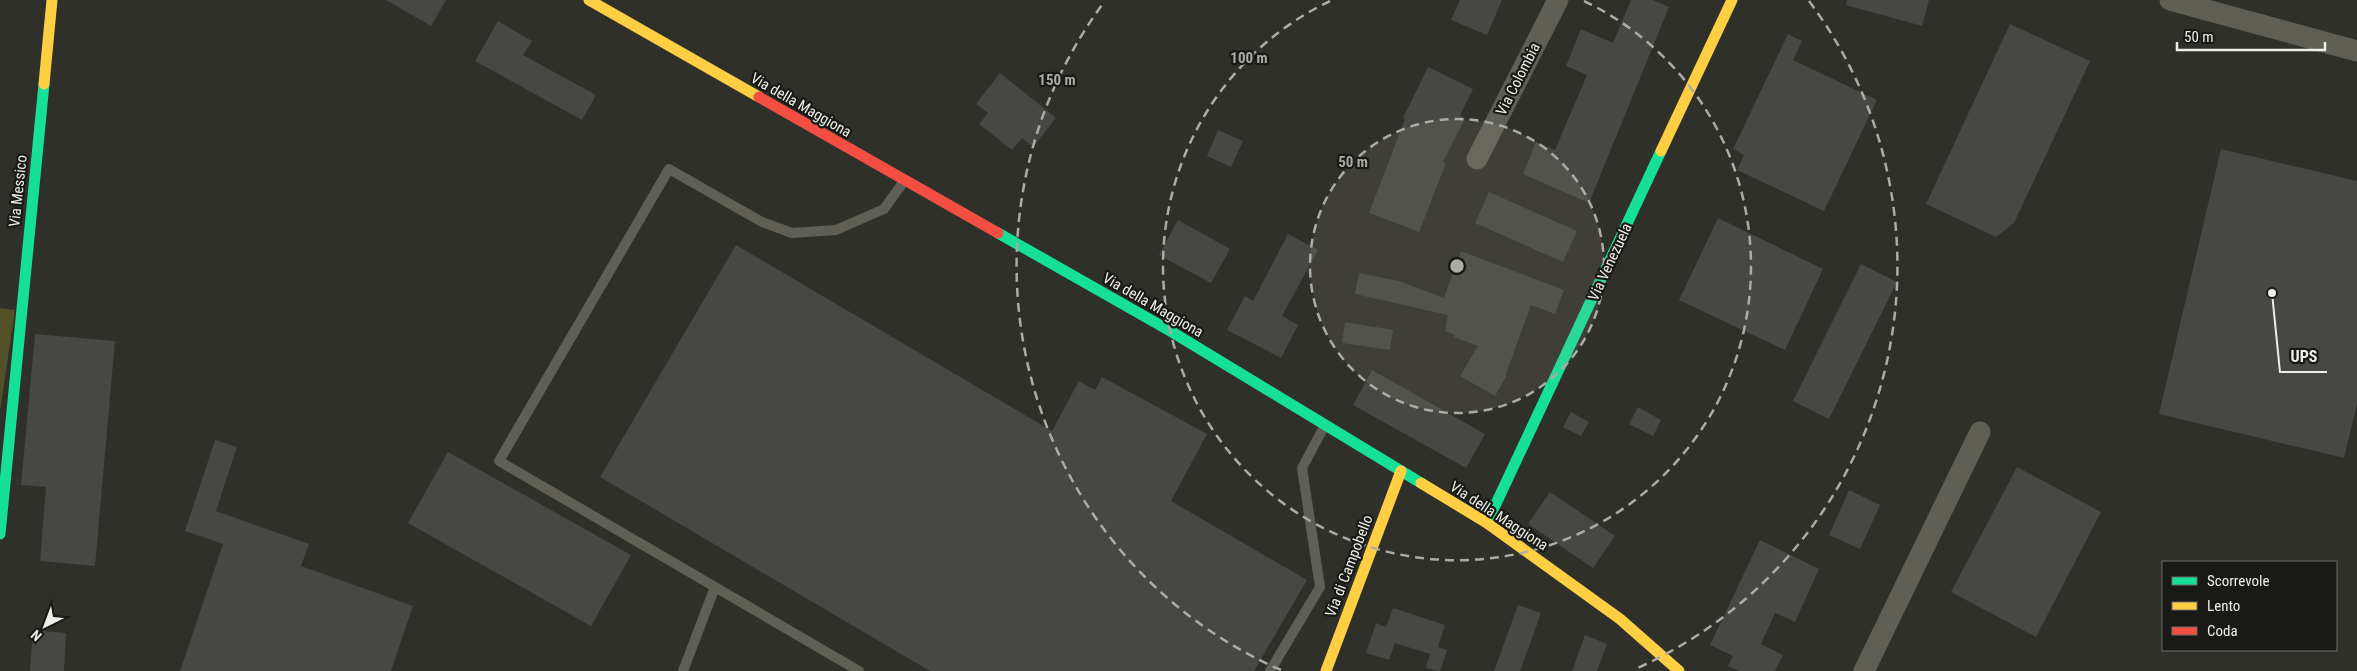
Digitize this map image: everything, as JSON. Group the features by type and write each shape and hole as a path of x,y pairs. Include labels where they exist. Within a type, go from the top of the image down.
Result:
{"street":[{"name":"Via Messico","path":"0,534 52,0"},
{"name":"Via della Maggiona","path":"589,0 1172,332 1401,471 1487,524 1620,619 1679,671"},
{"name":"Via Colombia","path":"1477,159 1558,0"},
{"name":"Via Venezuela","path":"1487,524 1732,0"},
{"path":"2183,2 2357,51"},
{"path":"1864,671 1980,432"},
{"name":"Via di Campobello","path":"1326,671 1401,471"}],"lane":[{"path":"860,671 499,461 668,169 762,222 792,233 836,230 884,209 904,181"},
{"path":"1270,671 1320,586 1302,468 1325,425"},
{"path":"684,671 715,587"}],"shaded area":[{"path":"0,308 15,310 0,411"}],"building":[{"path":"386,0 446,0 431,26"},
{"path":"1460,0 1502,0 1487,35 1451,20"},
{"path":"1631,0 1653,0 1669,7 1589,203 1523,174 1536,142 1555,150 1587,75 1566,66 1581,29 1613,43"},
{"path":"1847,0 1929,0 1922,26 1846,5"},
{"path":"498,21 532,41 523,55 596,95 582,120 475,61"},
{"path":"2010,24 2090,61 2014,223 1996,237 1926,204"},
{"path":"1788,34 1802,41 1793,60 1877,100 1824,211 1737,170 1744,155 1733,149"},
{"path":"1428,67 1473,89 1460,115 1465,118 1443,162 1446,163 1419,232 1369,213 1405,119 1403,118"},
{"path":"1000,73 1056,118 1033,147 1022,138 1012,150 979,124 988,113 976,104"},
{"path":"1218,130 1243,141 1231,167 1207,156"},
{"path":"2221,149 2357,181 2357,404 2344,458 2159,414"},
{"path":"1489,192 1577,231 1563,262 1475,223"},
{"path":"1718,218 1823,269 1785,350 1679,300"},
{"path":"1178,220 1230,249 1211,283 1159,255"},
{"path":"1288,234 1318,250 1282,316 1298,325 1281,358 1227,330 1245,296 1253,301"},
{"path":"736,245 1052,431 1079,381 1095,390 1102,377 1207,434 1171,501 1307,580 1254,671 930,671 600,477"},
{"path":"1461,251 1564,290 1555,314 1531,305 1507,375 1495,396 1460,376 1478,346 1454,337 1455,335 1445,331 1448,315 1355,294 1359,273 1399,281 1444,298"},
{"path":"1861,264 1897,282 1829,419 1793,401"},
{"path":"1345,322 1393,330 1390,350 1342,343"},
{"path":"35,334 115,341 95,566 40,561 46,487 21,485"},
{"path":"1372,370 1485,434 1466,468 1353,405"},
{"path":"1638,407 1661,420 1653,436 1629,424"},
{"path":"1571,412 1589,422 1581,436 1563,427"},
{"path":"215,440 237,447 216,511 309,544 301,566 413,606 391,671 180,671 223,544 185,531"},
{"path":"448,452 631,555 591,626 408,523"},
{"path":"2017,467 2101,512 2036,637 1951,592"},
{"path":"1849,490 1880,505 1860,549 1829,535"},
{"path":"1550,492 1615,536 1593,568 1528,524"},
{"path":"1760,540 1819,569 1795,622 1775,613 1761,644 1783,655 1775,671 1739,671 1728,666 1733,656 1710,645"},
{"path":"1518,605 1541,613 1520,671 1494,671"},
{"path":"1393,608 1445,625 1438,647 1447,650 1440,671 1426,668 1430,654 1395,643 1389,660 1366,653 1376,623 1386,627"},
{"path":"33,630 66,633 64,671 30,671"},
{"path":"1585,635 1607,644 1597,671 1572,671"}],"traffic: fast":[{"path":"0,534 44,84"},
{"path":"1487,523 1661,151"},
{"path":"998,233 1172,332 1421,483"}],"traffic: slow":[{"path":"44,84 52,0"},
{"path":"589,0 759,97"},
{"path":"1661,151 1732,0"},
{"path":"1326,671 1401,471"},
{"path":"1421,483 1487,523 1620,619 1679,671"}],"traffic: jam":[{"path":"759,97 998,233"}],"place":[{"name":"UPS","path":"2272,293"}]}
